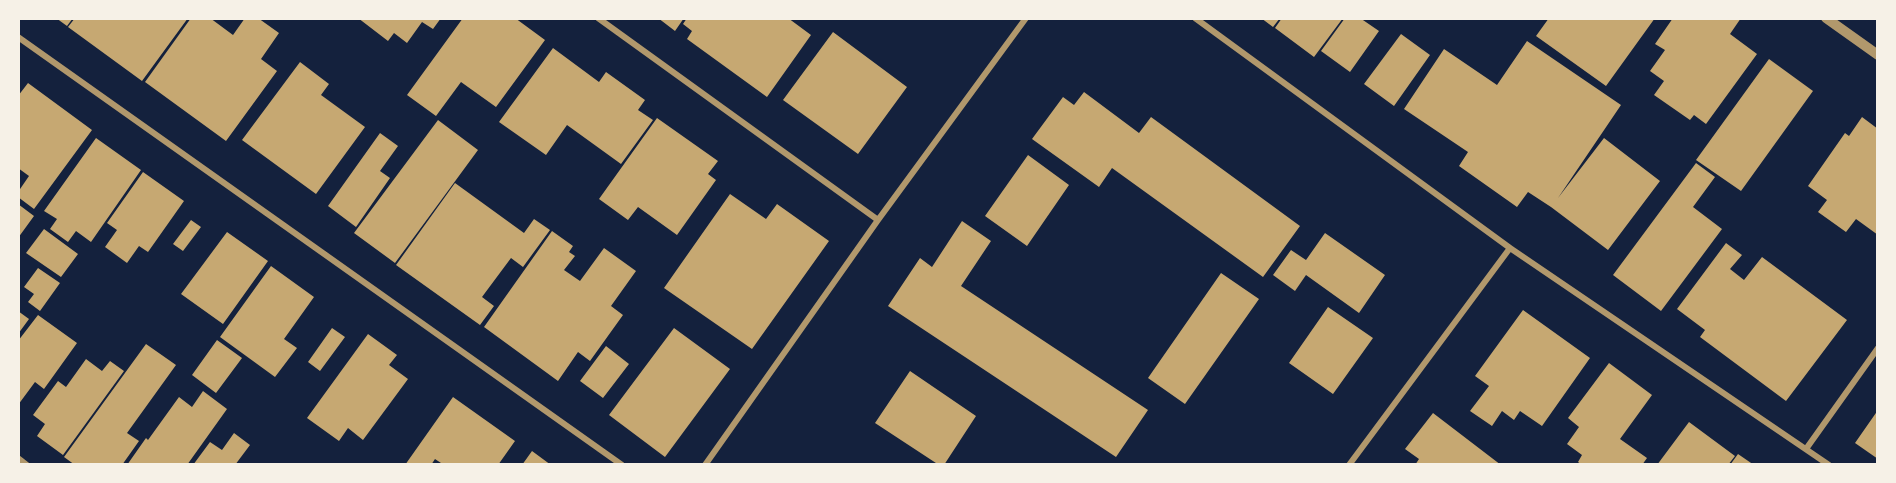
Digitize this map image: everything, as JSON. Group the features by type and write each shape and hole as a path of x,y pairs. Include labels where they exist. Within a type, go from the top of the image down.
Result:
{"street":[{"path":"598,18 878,220"},
{"path":"705,465 878,220 1026,18"},
{"path":"1195,18 1510,248 1829,465"},
{"path":"1826,18 1878,55"},
{"path":"18,37 622,465"},
{"path":"1349,465 1510,248"},
{"path":"1806,449 1878,348"},
{"path":"18,458 27,465"}],"building":[{"path":"56,18 73,18 67,26"},
{"path":"75,18 188,18 142,81 68,27"},
{"path":"191,18 210,18 233,35 245,18 258,18 279,33 261,59 277,71 226,141 145,82"},
{"path":"358,18 441,18 433,29 422,22 407,43 394,33 388,41"},
{"path":"463,18 515,18 545,40 496,107 461,82 436,116 407,95"},
{"path":"658,18 684,18 675,31"},
{"path":"687,18 788,18 811,35 767,97 687,39 692,31 683,24"},
{"path":"1261,18 1280,18 1273,27"},
{"path":"1282,18 1343,18 1314,57 1275,28"},
{"path":"1345,18 1360,18 1379,31 1350,72 1321,51"},
{"path":"1549,18 1655,18 1606,86 1536,36"},
{"path":"1673,18 1741,18 1730,34 1757,54 1706,124 1694,115 1690,120 1654,95 1664,81 1650,71 1665,50 1655,44"},
{"path":"833,32 907,87 858,154 783,100"},
{"path":"1401,34 1430,55 1394,106 1364,84"},
{"path":"1527,41 1621,105 1558,198 1604,138 1660,181 1608,250 1528,192 1517,207 1459,166 1468,152 1404,109 1444,49 1497,85"},
{"path":"553,48 599,82 606,72 645,100 638,110 653,120 621,164 567,125 546,155 499,122"},
{"path":"1769,59 1813,91 1741,191 1696,160"},
{"path":"300,62 329,84 321,95 365,127 316,194 242,140"},
{"path":"28,83 92,130 34,209 18,197 18,192 29,176 18,168 18,96"},
{"path":"1084,92 1139,133 1151,117 1300,226 1263,277 1112,168 1099,187 1032,139 1063,97 1074,105"},
{"path":"1862,117 1878,129 1878,235 1856,219 1846,232 1818,212 1827,200 1808,186 1845,133 1849,136"},
{"path":"657,118 718,161 708,174 716,180 677,235 638,207 628,220 599,199"},
{"path":"438,120 478,150 395,263 354,233"},
{"path":"380,133 398,146 380,171 390,178 356,227 328,206"},
{"path":"96,138 141,170 91,242 76,231 68,242 50,229 57,219 44,211"},
{"path":"1028,155 1069,185 1027,246 985,216"},
{"path":"1696,163 1715,177 1693,207 1722,229 1661,311 1613,275"},
{"path":"143,172 184,201 148,252 139,246 127,263 105,247 117,230 107,223"},
{"path":"455,183 524,233 534,219 550,230 523,267 511,258 482,297 494,306 480,325 396,265"},
{"path":"730,194 766,219 777,204 829,241 752,349 664,288"},
{"path":"18,204 34,216 18,238"},
{"path":"191,220 201,227 183,251 173,244"},
{"path":"962,221 991,241 961,286 1148,410 1116,457 888,306 920,258 932,267"},
{"path":"44,229 78,254 61,277 26,253"},
{"path":"552,231 573,246 569,252 575,256 564,270 580,281 604,248 636,271 611,306 623,315 590,361 578,352 558,381 484,327"},
{"path":"227,232 268,261 223,324 181,294"},
{"path":"1325,233 1385,275 1359,313 1306,275 1295,291 1273,275 1291,250 1306,260"},
{"path":"1726,243 1742,255 1730,269 1744,280 1762,257 1847,320 1786,401 1700,337 1705,330 1677,309"},
{"path":"271,266 314,297 284,339 297,348 275,377 220,337"},
{"path":"38,268 60,283 40,311 28,302 34,294 24,287"},
{"path":"1221,273 1259,299 1185,404 1148,378"},
{"path":"1328,307 1373,338 1333,394 1289,363"},
{"path":"1523,310 1590,358 1542,426 1520,411 1514,420 1502,411 1492,426 1470,411 1489,386 1475,376"},
{"path":"18,311 29,319 18,334"},
{"path":"38,315 77,343 44,389 35,382 18,405 18,341"},
{"path":"332,328 345,337 320,371 308,362"},
{"path":"674,328 730,369 665,457 609,415"},
{"path":"368,334 397,355 389,365 408,379 363,440 348,428 339,441 307,418"},
{"path":"217,340 242,358 216,393 192,375"},
{"path":"146,344 176,365 127,433 139,441 122,465 75,465 64,457"},
{"path":"606,346 629,364 603,398 580,381"},
{"path":"86,359 102,371 110,361 124,371 63,455 37,436 45,424 33,415 58,381 66,387"},
{"path":"1609,363 1652,395 1620,439 1647,458 1642,465 1582,465 1578,462 1582,455 1567,444 1579,427 1568,418"},
{"path":"910,371 976,416 944,465 939,465 875,423"},
{"path":"203,391 227,409 187,465 127,465 179,397 192,407"},
{"path":"453,397 515,441 498,465 444,465 435,459 431,465 405,465"},
{"path":"1878,410 1878,459 1855,443"},
{"path":"1433,413 1501,465 1415,465 1419,459 1405,449"},
{"path":"1689,422 1735,456 1728,465 1657,465"},
{"path":"234,433 250,445 235,465 193,465 210,442 222,450"},
{"path":"532,451 551,465 522,465"},
{"path":"1738,454 1754,465 1730,465"}]}
